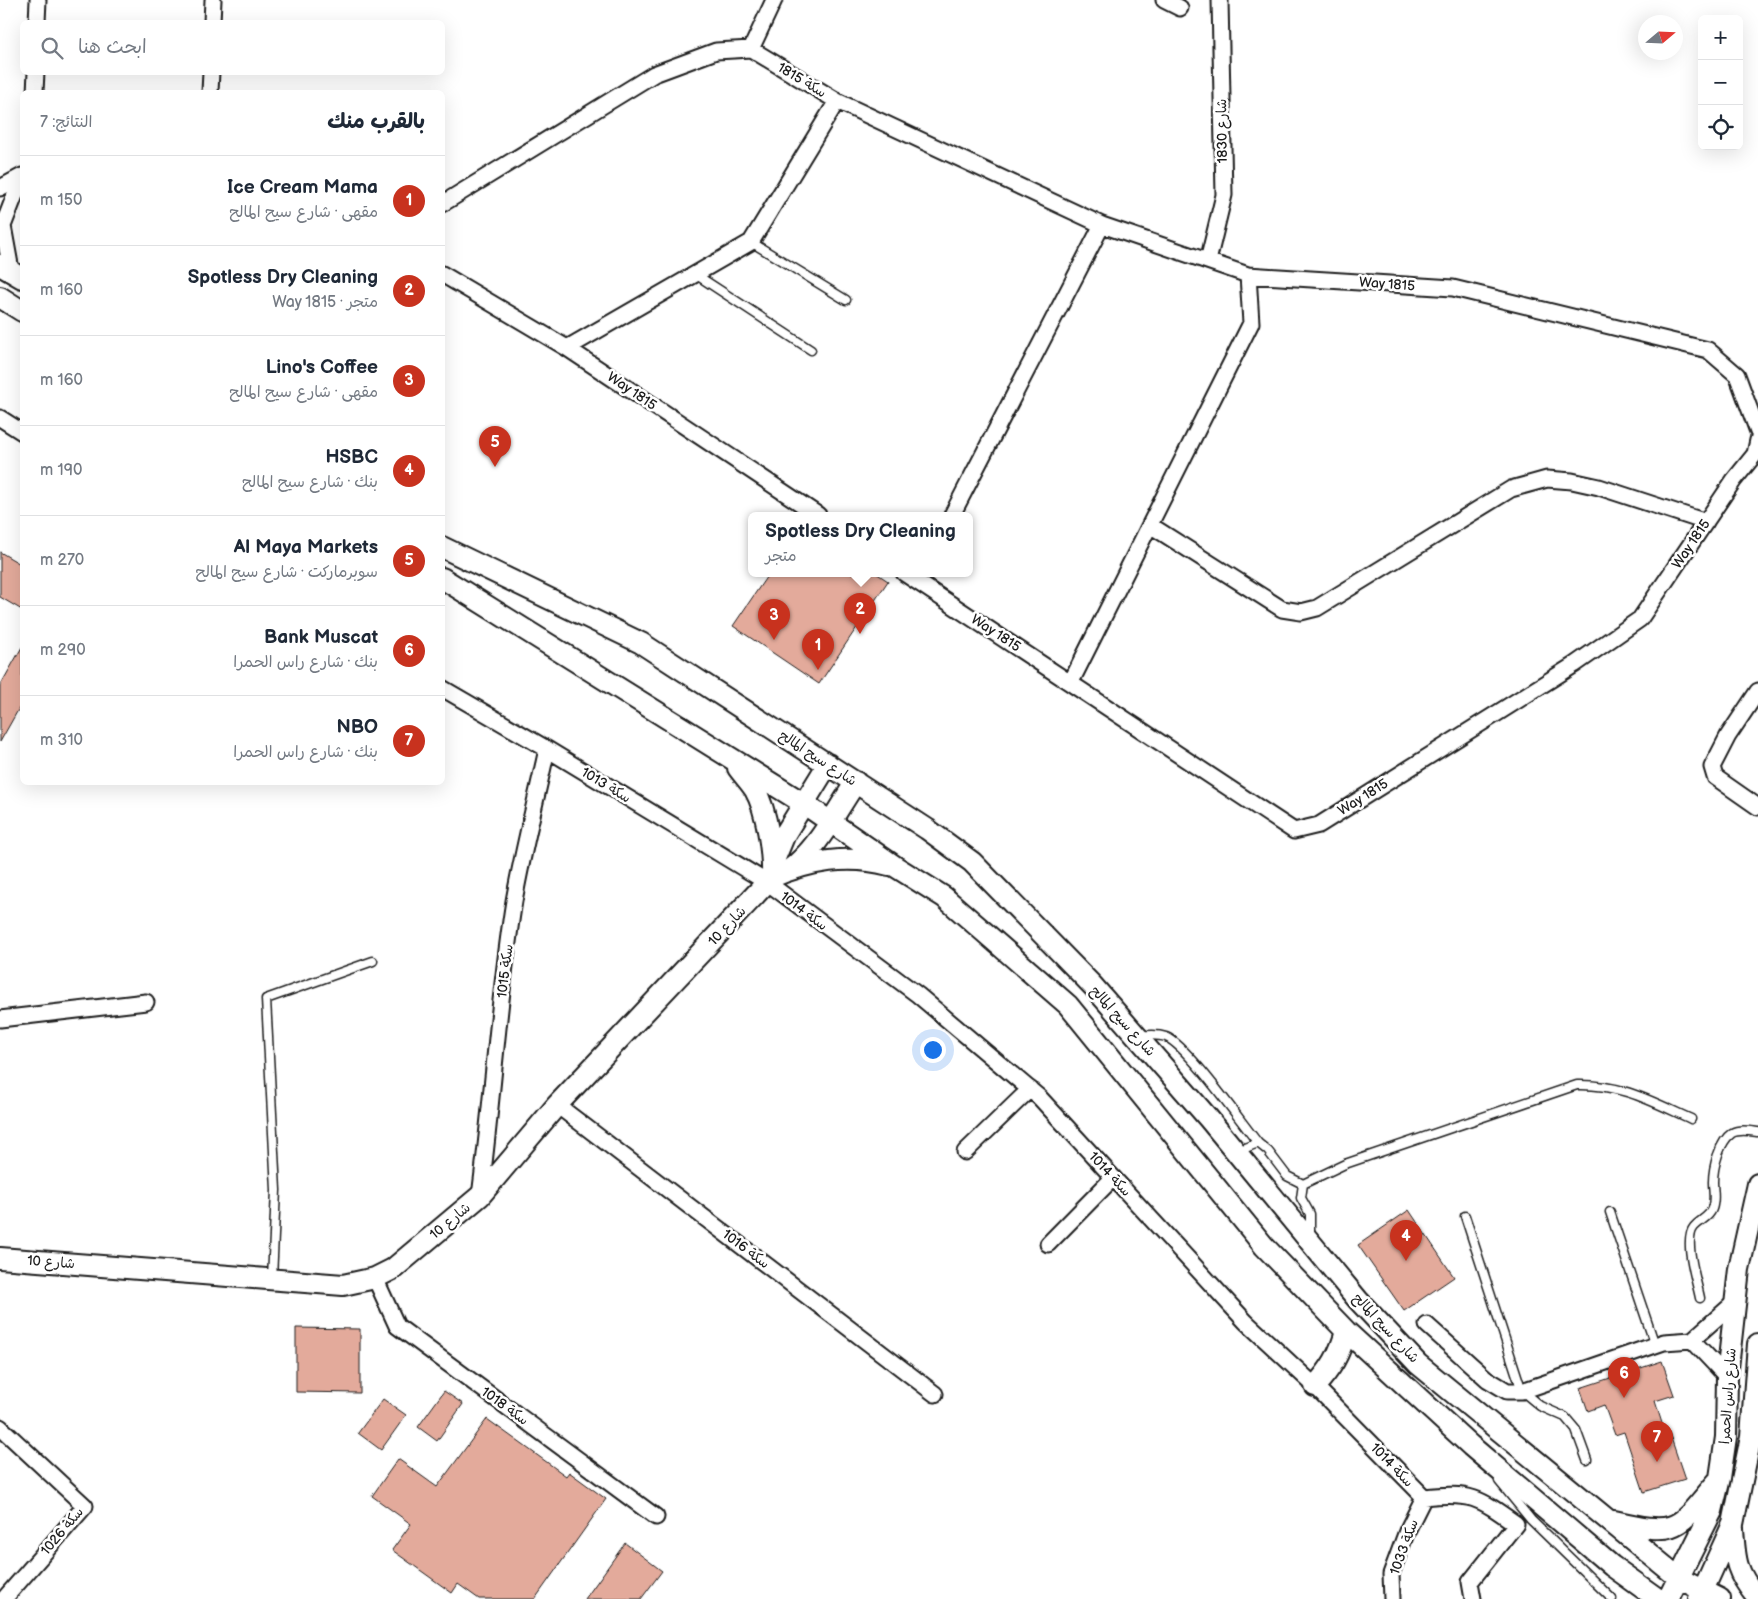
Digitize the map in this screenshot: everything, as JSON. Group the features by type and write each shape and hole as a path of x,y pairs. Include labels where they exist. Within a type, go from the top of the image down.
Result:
{"street":[{"path":"37,20 38,0"},
{"path":"212,20 213,0"},
{"path":"445,202 654,74 716,50 751,48 774,0"},
{"path":"1164,0 1180,8"},
{"name":"1830 شارع","path":"1208,261 1224,195 1220,0"},
{"name":"سكة 1815","path":"751,48 837,101 1102,225 1174,249"},
{"path":"35,90 36,75"},
{"path":"210,90 211,75"},
{"path":"567,348 751,242 837,101"},
{"path":"0,188 20,178"},
{"path":"11,271 1,226 20,182"},
{"path":"954,512 1102,225"},
{"name":"Way 1815","path":"1174,249 1248,275 1453,288 1708,350 1737,375 1758,432"},
{"path":"1071,682 1251,323 1248,275"},
{"name":"Way 1815","path":"445,276 567,348 813,512"},
{"path":"0,297 20,310"},
{"path":"0,418 20,431"},
{"name":"Way 1815","path":"920,577 1071,682 1294,831 1319,825 1574,665 1640,619 1755,454 1758,440"},
{"path":"1150,525 1282,610 1301,612 1317,608 1512,489 1547,479 1599,487 1706,522"},
{"name":"شارع سيح المالح","path":"445,548 642,643 856,782 972,862 1093,986 1237,1152 1358,1300 1418,1364 1610,1520 1680,1580 1708,1596"},
{"name":"شارع سيح المالح","path":"445,580 830,820 896,867 944,897 1068,1005 1264,1246 1346,1331 1471,1446 1612,1566 1658,1599"},
{"name":"سكة 1013","path":"445,690 548,749 775,874"},
{"path":"1758,691 1728,736 1712,767 1715,777 1758,806"},
{"name":"سكة 1015","path":"480,1196 488,1132 491,1074 514,901 548,749"},
{"path":"729,756 754,790 763,809 775,874"},
{"path":"775,874 785,834 828,764"},
{"name":"شارع 10","path":"0,1258 343,1284 374,1278 393,1269 480,1196 557,1105 775,874 799,862 856,782"},
{"path":"775,874 834,858 876,861 896,867"},
{"name":"سكة 1014","path":"775,874 1030,1089 1246,1322 1315,1386 1424,1498"},
{"path":"0,1019 146,1002"},
{"path":"965,1152 1030,1089"},
{"name":"سكة 1016","path":"557,1105 935,1394"},
{"path":"1048,1244 1113,1178"},
{"name":"شارع راس الحمرا","path":"1668,1599 1680,1580 1712,1511 1720,1478 1726,1437 1727,1377 1739,1268 1758,1184"},
{"name":"سكة 1018","path":"374,1278 397,1326 656,1517"},
{"path":"1427,1325 1487,1379 1507,1391 1522,1391 1655,1345 1692,1340 1736,1301"},
{"path":"1315,1386 1330,1370 1340,1352 1346,1331"},
{"path":"1692,1340 1727,1377"},
{"name":"شارع راس الحمرا","path":"1708,1596 1733,1524 1751,1438 1758,1344"},
{"name":"سكة 1026","path":"0,1427 85,1506 4,1599"},
{"path":"1610,1520 1650,1529 1672,1527 1684,1520 1720,1478"},
{"path":"1424,1498 1458,1494 1482,1501 1516,1524 1470,1582 1474,1599"},
{"name":"سكة 1033","path":"1392,1599 1391,1574 1407,1531 1424,1498"},
{"path":"1733,1524 1735,1558 1741,1578 1758,1599"}],"lane":[{"path":"751,242 846,300"},
{"path":"695,274 811,350"},
{"path":"272,1279 276,1190 266,999 373,961"},
{"path":"1137,1037 1153,1035 1167,1038 1184,1050 1258,1143 1268,1151 1286,1176 1303,1184"},
{"path":"1303,1184 1344,1164 1577,1085 1602,1084 1633,1093 1691,1118"},
{"path":"1700,1298 1689,1244 1690,1233 1694,1226 1705,1220 1713,1206 1715,1164 1726,1138 1740,1130 1758,1132"},
{"path":"1237,1152 1258,1143"},
{"path":"1303,1184 1301,1198 1310,1214 1310,1241"},
{"path":"1610,1212 1655,1345"},
{"path":"1465,1216 1522,1391 1540,1406 1565,1417 1576,1430 1587,1460"},
{"path":"1471,1446 1531,1520 1612,1599"}],"building":[{"path":"0,552 20,564 20,609 0,597"},
{"path":"766,577 882,577 888,581 819,684 733,626"},
{"path":"20,651 20,707 0,742 0,686"},
{"path":"1409,1210 1454,1277 1404,1311 1358,1245"},
{"path":"296,1328 360,1329 360,1393 296,1392"},
{"path":"1662,1361 1674,1395 1655,1401 1665,1433 1669,1432 1685,1479 1644,1492 1624,1432 1615,1435 1604,1405 1588,1411 1580,1388"},
{"path":"444,1391 463,1404 437,1441 418,1427"},
{"path":"383,1399 406,1415 381,1450 358,1433"},
{"path":"487,1419 566,1476 569,1472 606,1499 535,1599 479,1599 458,1584 452,1593 392,1550 411,1524 372,1496 398,1459 437,1487"},
{"path":"625,1543 662,1571 641,1599 585,1599"}],"place":[{"name":"Al Maya Markets","path":"495,467"},
{"name":"Spotless Dry Cleaning","path":"860,634"},
{"name":"Lino's Coffee","path":"774,640"},
{"name":"Ice Cream Mama","path":"818,670"},
{"name":"HSBC","path":"1406,1261"},
{"name":"Bank Muscat","path":"1624,1398"},
{"name":"NBO","path":"1657,1462"}]}
